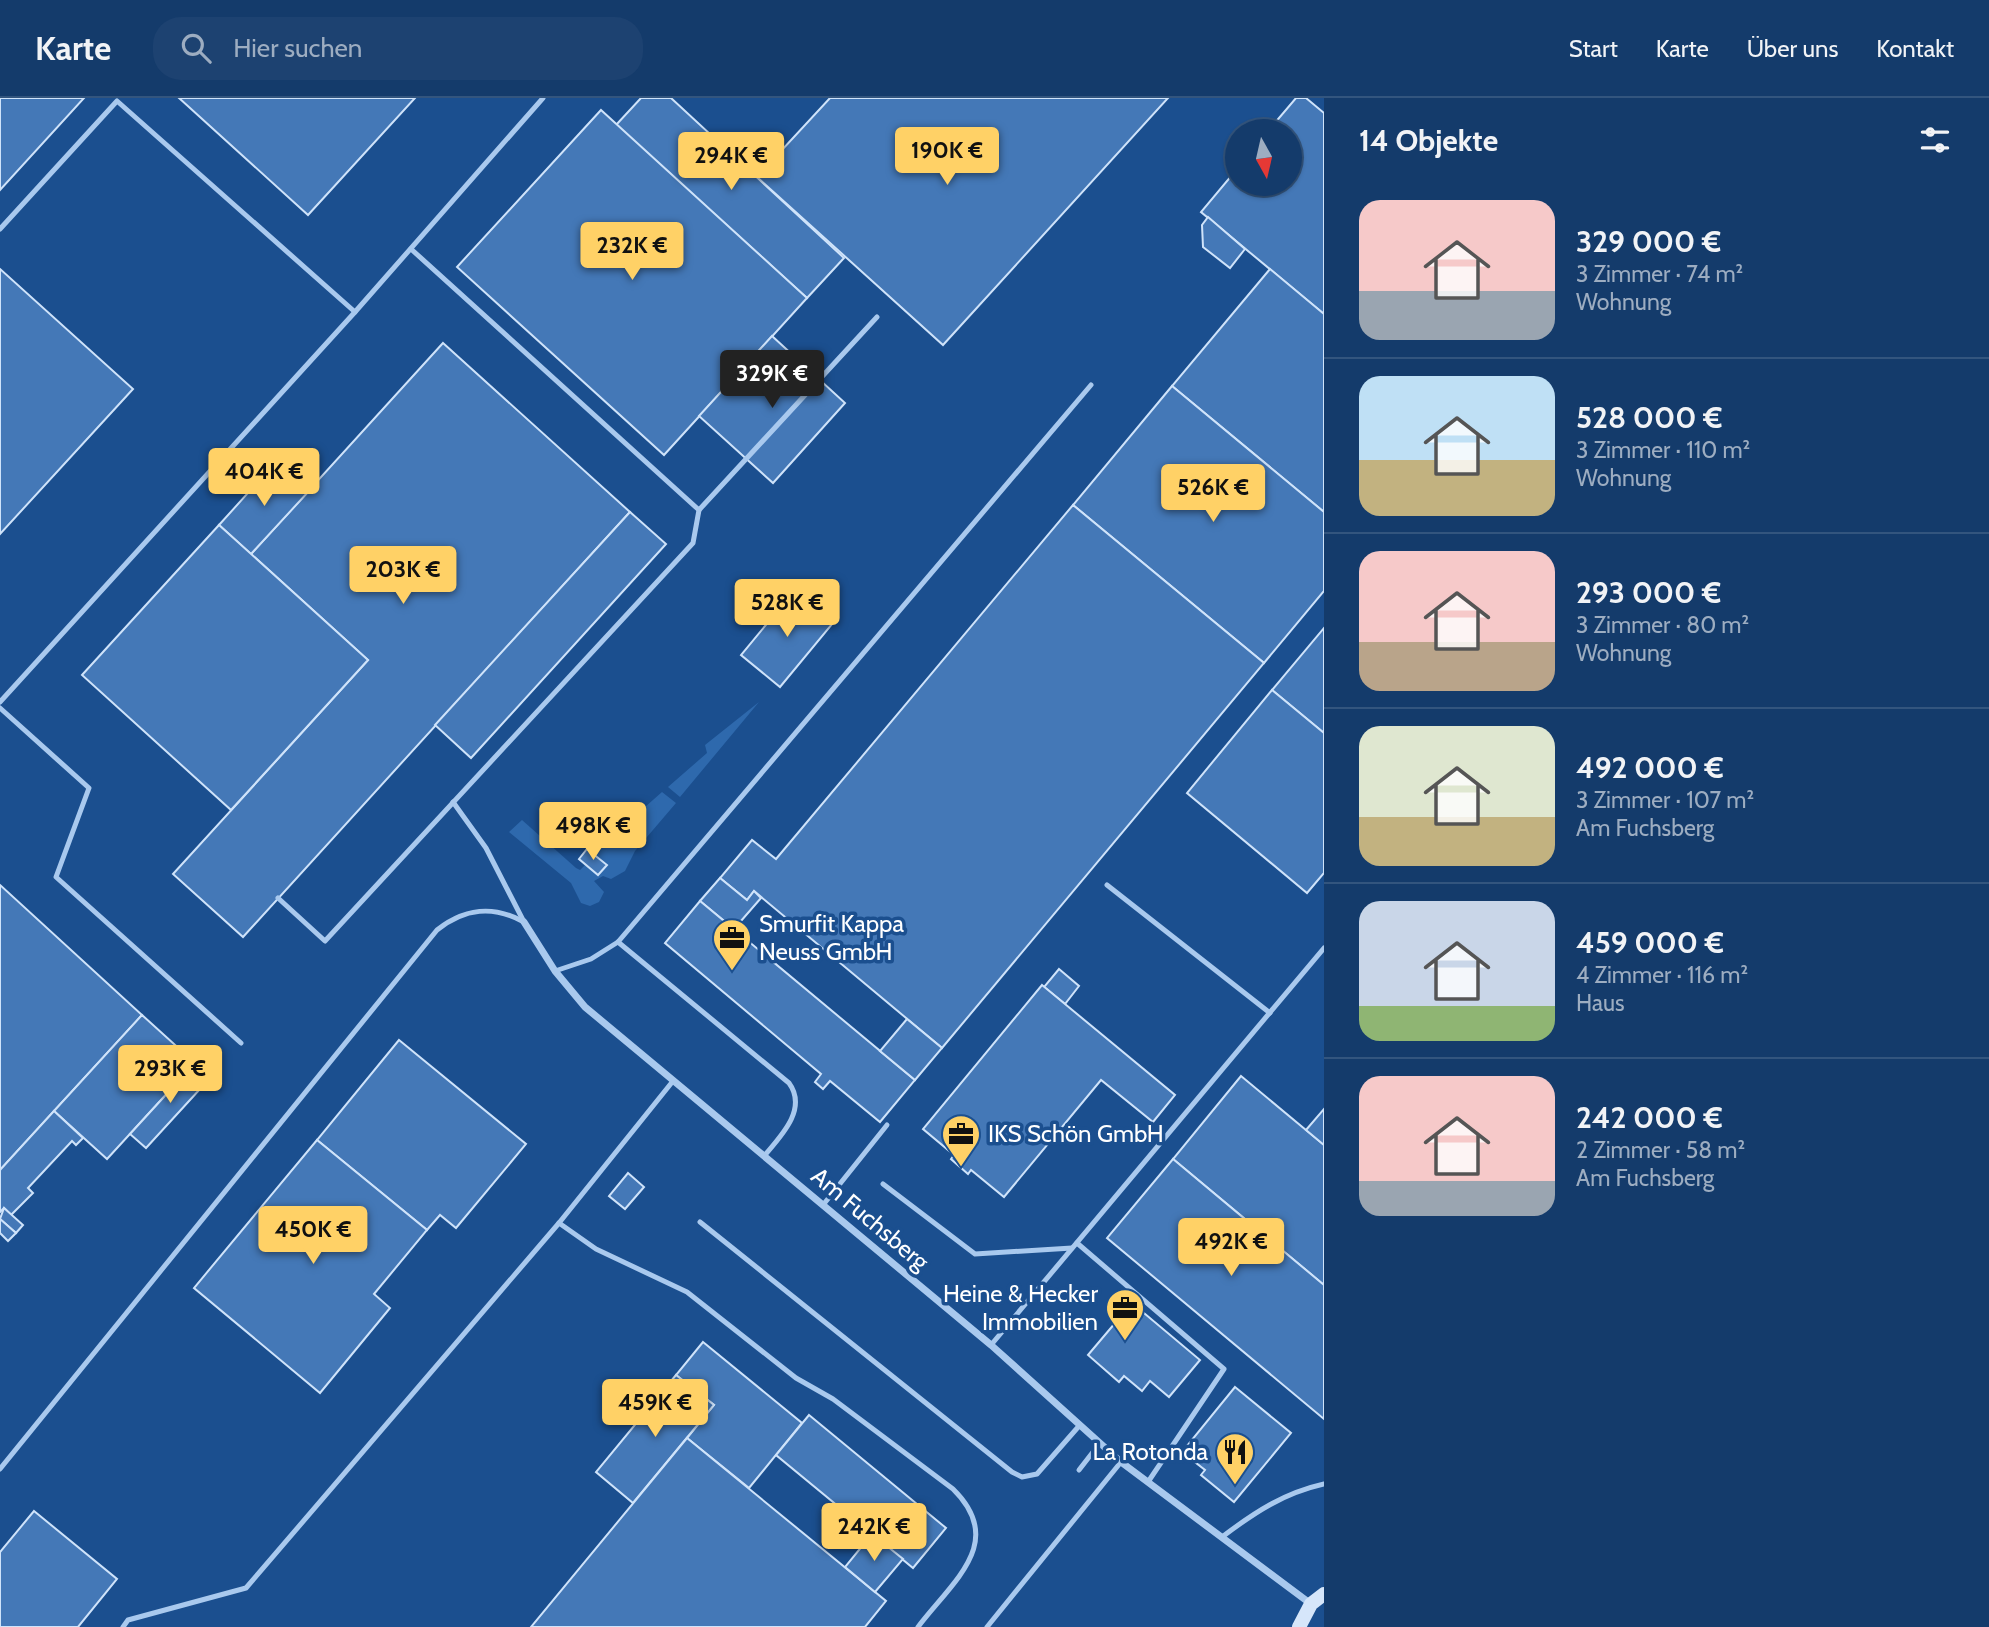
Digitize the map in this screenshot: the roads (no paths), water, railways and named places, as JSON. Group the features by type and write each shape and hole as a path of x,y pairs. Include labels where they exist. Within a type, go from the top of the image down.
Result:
{"main road":[{"path":"1299,1627 1311,1604 1324,1594"}],"street":[{"name":"Am Fuchsberg","path":"524,922 555,971 585,1007 991,1345 1121,1462 1311,1604"}],"lane":[{"path":"0,702 355,312 543,98"},
{"path":"0,229 117,101 355,312"},
{"path":"411,248 699,510"},
{"path":"278,898 325,941 693,543 699,510 877,317"},
{"path":"555,971 591,959 618,943 1091,385"},
{"path":"0,708 89,788 56,877 241,1043"},
{"path":"453,802 486,848 524,922"},
{"path":"1107,885 1270,1013"},
{"path":"0,1469 437,930 457,916 482,910 505,913 524,922"},
{"path":"618,943 789,1083 796,1093 795,1108 788,1127 764,1156"},
{"path":"991,1345 1324,948"},
{"path":"123,1627 128,1620 246,1588 559,1223 673,1081"},
{"path":"822,1205 887,1125"},
{"path":"883,1184 975,1254 1074,1246 1224,1369 1148,1482"},
{"path":"700,1222 1012,1472 1022,1477 1037,1474 1079,1426"},
{"path":"559,1223 596,1249 687,1292 796,1378 833,1399 953,1489 967,1503 976,1520 978,1538 973,1554 918,1627"},
{"path":"1079,1470 1100,1443"},
{"path":"987,1627 1121,1462"},
{"path":"1222,1537 1264,1506 1297,1490 1324,1484"}],"place":[{"name":"Smurfit Kappa Neuss GmbH","path":"732,972"},
{"name":"IKS Schön GmbH","path":"961,1168"},
{"name":"Heine & Hecker Immobilien","path":"1125,1342"},
{"name":"La Rotonda","path":"1235,1486"}]}
